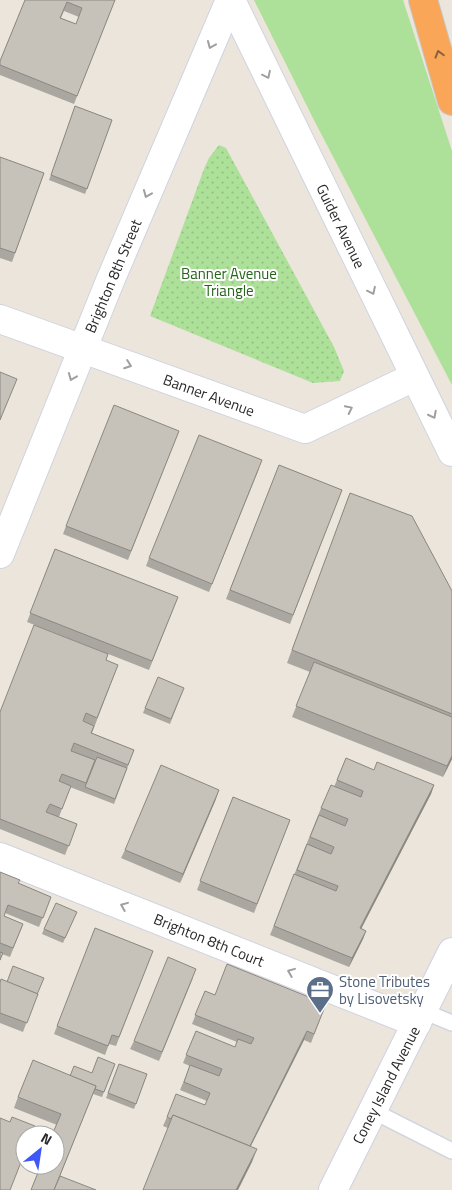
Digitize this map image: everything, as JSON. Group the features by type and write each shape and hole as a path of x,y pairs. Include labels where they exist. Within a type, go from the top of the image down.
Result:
{"highway":[{"path":"423,0 452,101"}],"street":[{"name":"Brighton 8th Street","path":"0,554 83,349 230,0"},
{"name":"Guider Avenue","path":"230,0 452,452"},
{"name":"Banner Avenue","path":"0,319 305,430 414,377"},
{"name":"Brighton 8th Court","path":"0,857 420,1017"},
{"name":"Coney Island Avenue","path":"333,1190 452,952"}],"lane":[{"path":"420,1017 452,1024"},
{"path":"373,1111 452,1151"}],"green space":[{"path":"254,0 403,0 452,151 452,385 315,122"},
{"name":"Banner Avenue Triangle","path":"219,145 226,148 334,347 344,371 340,381 313,383 150,316 204,169 209,158"}],"building":[{"path":"25,0 115,0 77,96 0,65","holes":["67,2 82,8 76,24 60,18"]},
{"path":"75,106 112,120 87,189 51,175"},
{"path":"0,157 44,173 15,253 0,248"},
{"path":"0,372 17,379 0,420"},
{"path":"114,405 179,431 131,551 66,526"},
{"path":"199,435 262,460 212,584 149,558"},
{"path":"279,465 342,490 293,615 230,590"},
{"path":"350,493 412,516 452,591 452,714 292,650"},
{"path":"55,549 178,597 152,661 30,613"},
{"path":"34,625 108,654 106,660 118,665 97,718 86,713 83,721 94,726 91,733 134,750 128,765 74,743 71,751 95,760 86,783 62,774 59,781 71,786 62,809 50,804 46,812 77,824 69,846 0,819 0,712"},
{"path":"314,662 452,717 452,756 447,766 296,706"},
{"path":"158,677 184,688 171,719 145,708"},
{"path":"97,757 127,768 115,799 85,787"},
{"path":"346,758 374,770 377,762 434,785 360,928 366,931 352,958 274,926 294,874 336,891 338,886 297,870 307,844 331,854 334,847 310,837 319,815 345,826 348,819 321,808 331,785 361,797 363,791 337,780"},
{"path":"161,765 219,790 183,874 125,850"},
{"path":"233,797 290,820 257,904 200,881"},
{"path":"0,872 20,880 18,883 51,897 43,918 8,905 4,916 23,924 13,948 0,943"},
{"path":"56,903 77,912 65,938 44,929"},
{"path":"95,928 153,951 119,1037 112,1035 108,1046 57,1026"},
{"path":"168,957 196,969 162,1052 134,1041"},
{"path":"227,964 326,1004 314,1034 307,1031 250,1146 173,1115 171,1119 167,1117 176,1094 205,1105 210,1093 184,1082 190,1065 219,1076 222,1069 186,1055 196,1031 235,1047 238,1039 251,1044 254,1038 195,1015 205,991 215,995"},
{"path":"13,966 44,978 37,994 7,982"},
{"path":"1,979 38,994 27,1023 0,1013"},
{"path":"98,1057 115,1064 104,1092 95,1089 96,1086 70,1076 74,1066 92,1073"},
{"path":"33,1060 96,1086 65,1163 65,1125 56,1125 61,1114 18,1097"},
{"path":"119,1064 147,1074 136,1104 108,1093"},
{"path":"173,1115 257,1149 236,1190 143,1190"},
{"path":"12,1117 32,1125 15,1125 16,1175 10,1190 0,1190 0,1118 10,1122"},
{"path":"37,1175 60,1175 54,1190 31,1190"},
{"path":"60,1176 96,1190 54,1190"}],"place":[{"name":"Stone Tributes by Lisovetsky","path":"320,1014"}]}
